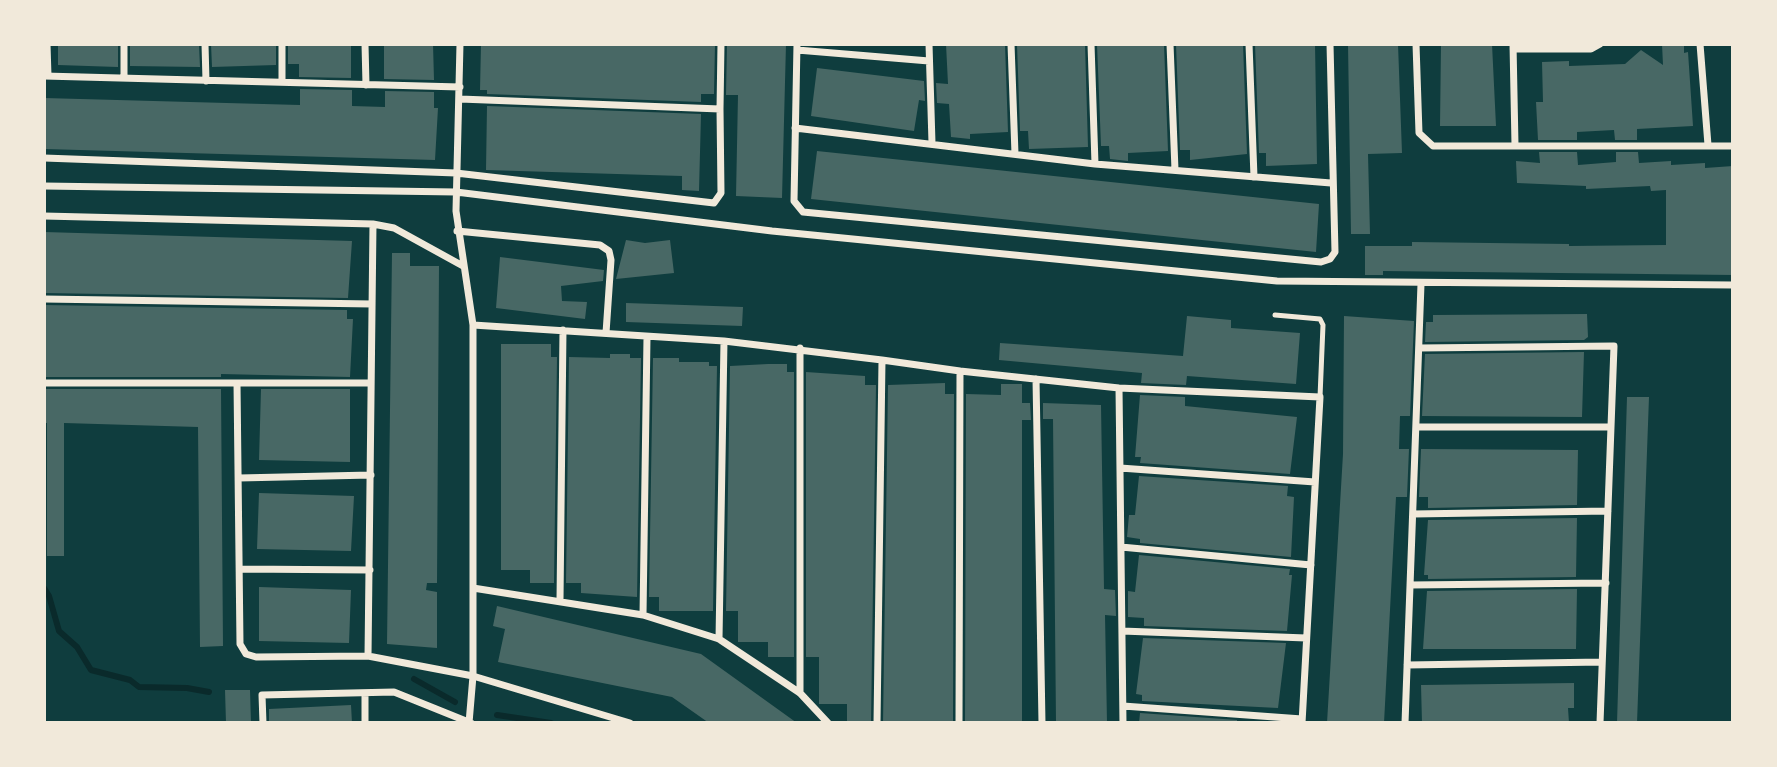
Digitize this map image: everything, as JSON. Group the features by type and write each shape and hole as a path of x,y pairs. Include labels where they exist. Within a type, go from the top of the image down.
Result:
{"street":[{"path":"47,44 46,76 460,87"},
{"path":"124,44 124,78"},
{"path":"205,44 206,80"},
{"path":"282,44 282,82"},
{"path":"365,44 366,85"},
{"path":"262,723 261,695 394,692 470,723 473,676 473,325 456,211 460,44"},
{"path":"44,158 456,173 714,203 721,193 721,44"},
{"path":"929,44 932,144"},
{"path":"1011,44 1016,154"},
{"path":"1091,44 1095,164"},
{"path":"1170,44 1175,170"},
{"path":"1249,44 1254,177"},
{"path":"929,61 797,47 794,201 797,208 803,212 1321,262 1330,259 1335,252 1331,183 1330,44"},
{"path":"1416,44 1419,133 1425,142 1433,146 1733,145"},
{"path":"1515,145 1513,46 1591,48 1600,44"},
{"path":"1700,44 1708,145"},
{"path":"460,99 720,109"},
{"path":"795,128 1095,164 1331,183"},
{"path":"44,186 456,193 772,231 1277,281 1422,285 1733,285"},
{"path":"44,216 373,224 394,228 463,266"},
{"path":"368,656 373,224"},
{"path":"457,231 600,245 609,251 611,260 606,333"},
{"path":"1405,723 1422,285"},
{"path":"44,299 372,304"},
{"path":"473,325 800,348 960,371 1119,388 1320,397 1302,721 1123,706"},
{"path":"561,600 563,330"},
{"path":"643,615 647,337"},
{"path":"719,639 724,341"},
{"path":"1419,348 1615,346 1600,723"},
{"path":"800,348 800,693"},
{"path":"877,723 881,360"},
{"path":"959,723 960,371"},
{"path":"1036,379 1042,723"},
{"path":"44,383 371,383"},
{"path":"237,383 240,644 246,654 256,657 368,656 473,676 631,723"},
{"path":"1119,388 1123,723"},
{"path":"1416,427 1611,426"},
{"path":"1120,468 1315,482"},
{"path":"239,478 371,475"},
{"path":"1413,514 1608,511"},
{"path":"1121,547 1311,565"},
{"path":"241,569 370,570"},
{"path":"1410,585 1606,583"},
{"path":"473,589 561,600 643,615 719,639 800,693 828,723"},
{"path":"1122,631 1306,638"},
{"path":"1407,665 1602,662"},
{"path":"365,693 365,723"}],"lane":[{"path":"1275,315 1320,319 1323,325 1320,397"}],"building":[{"path":"58,44 118,44 118,67 58,65"},
{"path":"130,44 199,44 200,67 130,66"},
{"path":"211,44 276,44 276,65 212,67"},
{"path":"288,44 351,44 351,78 299,77 299,64 288,64"},
{"path":"384,44 433,44 434,80 384,79"},
{"path":"481,44 715,44 714,94 701,94 701,102 487,94 487,90 480,90"},
{"path":"727,44 786,44 782,198 736,196 738,95 726,95"},
{"path":"946,44 1005,44 1008,132 970,134 970,139 951,137 949,104 937,103 936,83 948,84"},
{"path":"1017,44 1085,44 1088,147 1029,149 1028,131 1020,131"},
{"path":"1097,44 1164,44 1168,151 1128,153 1128,161 1110,159 1109,146 1101,146"},
{"path":"1176,44 1243,44 1247,154 1190,160 1190,150 1180,150"},
{"path":"1255,44 1315,44 1317,164 1266,166 1266,153 1259,153"},
{"path":"1348,44 1398,44 1402,153 1368,154 1370,234 1351,234"},
{"path":"1441,44 1492,44 1496,126 1440,126"},
{"path":"1662,44 1684,44 1684,53 1688,52 1693,126 1637,129 1637,140 1615,140 1614,130 1577,132 1577,140 1538,140 1536,102 1543,102 1542,62 1569,61 1569,66 1625,64 1641,50 1663,65"},
{"path":"817,68 924,81 925,101 919,100 914,131 811,116"},
{"path":"300,89 352,90 352,106 385,107 385,91 434,92 434,108 438,108 435,160 44,149 44,98 300,105"},
{"path":"487,106 701,114 699,191 682,190 682,176 486,170"},
{"path":"817,151 1319,204 1316,252 811,199"},
{"path":"1539,152 1577,152 1578,165 1616,162 1616,152 1638,152 1639,163 1671,161 1671,165 1705,163 1705,168 1733,166 1733,275 1383,271 1383,275 1365,275 1365,246 1412,246 1412,242 1569,246 1666,245 1666,190 1651,191 1650,186 1586,189 1586,186 1517,183 1516,161 1540,163"},
{"path":"44,232 352,241 348,298 44,293"},
{"path":"626,240 645,243 670,240 674,273 616,279"},
{"path":"392,253 410,253 410,266 439,266 437,583 427,583 426,590 437,592 437,648 387,644"},
{"path":"500,257 604,270 603,281 561,286 562,301 587,302 585,319 496,308"},
{"path":"626,303 743,307 742,326 626,322"},
{"path":"44,305 347,310 347,319 353,319 350,377 221,374 221,377 44,377"},
{"path":"1587,314 1588,337 1584,340 1425,342 1426,322 1433,322 1433,315"},
{"path":"1187,316 1231,320 1231,328 1300,333 1296,384 1187,376 1186,385 1141,383 1142,373 999,360 1000,343 1183,356"},
{"path":"1344,316 1414,321 1410,416 1400,416 1399,449 1409,449 1407,497 1396,497 1384,723 1327,723 1343,454"},
{"path":"501,344 551,344 551,357 557,357 554,583 530,583 530,570 501,570"},
{"path":"1584,352 1582,417 1422,416 1425,354"},
{"path":"610,354 630,354 630,358 641,358 637,597 581,593 581,583 566,583 569,357 610,358"},
{"path":"653,358 679,358 679,362 709,362 709,366 717,366 713,611 659,611 659,597 649,597"},
{"path":"787,364 787,372 794,372 794,657 768,657 768,642 738,642 738,611 726,611 730,366"},
{"path":"806,372 865,376 865,385 876,385 871,723 847,723 847,704 819,704 819,657 806,657"},
{"path":"945,383 945,394 954,394 953,723 883,723 888,385"},
{"path":"1001,384 1022,384 1022,403 1030,403 1031,420 1022,420 1022,723 965,723 966,394 1001,395"},
{"path":"44,389 221,389 223,646 200,647 198,427 64,423 64,556 47,556 47,423 44,423"},
{"path":"261,389 350,389 350,462 259,460"},
{"path":"1140,395 1185,397 1185,406 1297,417 1290,474 1140,463 1141,457 1135,457"},
{"path":"1627,397 1649,397 1637,723 1617,723"},
{"path":"1043,403 1101,405 1104,589 1115,590 1116,616 1105,615 1107,723 1056,723 1053,419 1043,419"},
{"path":"1421,449 1578,450 1577,505 1428,508 1428,497 1419,497"},
{"path":"1139,476 1288,486 1287,496 1294,497 1291,557 1140,543 1140,539 1127,537 1129,515 1135,515"},
{"path":"259,493 354,496 351,551 257,549"},
{"path":"1577,518 1576,577 1428,579 1428,575 1424,575 1428,520"},
{"path":"1139,555 1290,569 1289,575 1292,575 1287,631 1144,626 1144,618 1128,617 1128,591 1135,592"},
{"path":"259,587 351,590 349,643 259,641"},
{"path":"1577,589 1576,649 1423,649 1427,591"},
{"path":"497,606 701,654 797,723 709,723 672,697 498,662 505,629 493,626"},
{"path":"1143,638 1286,643 1278,708 1142,701 1142,695 1136,694"},
{"path":"1574,683 1574,708 1568,708 1569,723 1422,723 1421,685"},
{"path":"225,690 250,690 251,723 226,723"},
{"path":"351,705 352,723 269,723 269,709"},
{"path":"1140,713 1237,720 1237,723 1139,723"}],"waterway":[{"path":"44,588 59,631 77,647 91,670 130,680 139,687 187,688 209,692"},
{"path":"414,679 455,702"},
{"path":"497,715 551,723"}]}
